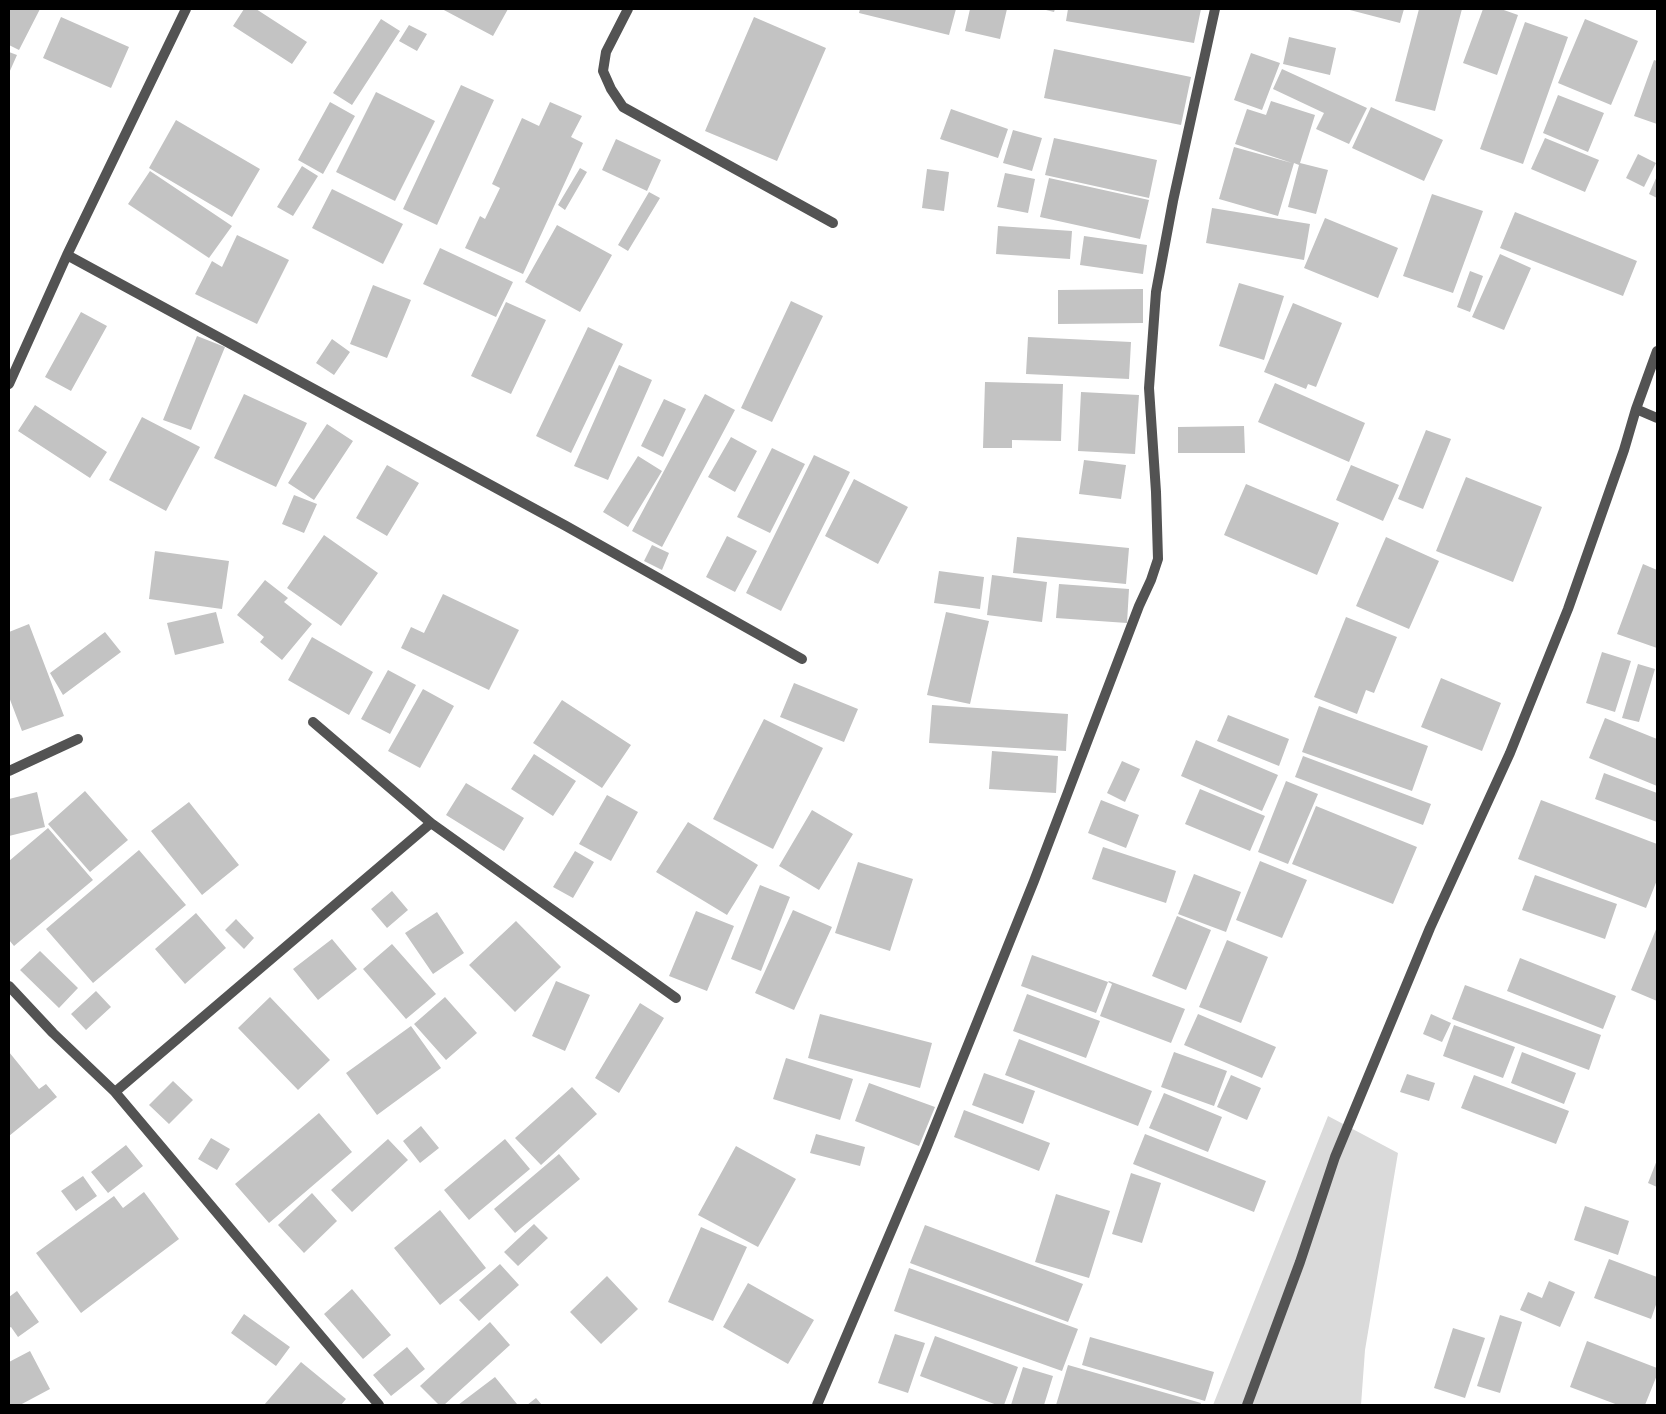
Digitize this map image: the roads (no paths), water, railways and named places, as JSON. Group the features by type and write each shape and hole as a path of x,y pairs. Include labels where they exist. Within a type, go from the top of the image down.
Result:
{"street":[{"path":"9,384 66,254 186,9"},
{"path":"628,9 606,52 603,71 623,107 834,223"},
{"path":"816,1405 926,1149 1034,881 1158,559 1156,492 1149,388 1156,292 1173,201 1215,9"},
{"path":"66,254 558,522 802,659"},
{"path":"1247,1405 1335,1157 1430,928 1510,753 1568,609 1657,351"},
{"path":"1636,409 1657,418"},
{"path":"313,722 431,823 676,998"},
{"path":"9,771 78,739"},
{"path":"115,1092 431,823"},
{"path":"9,986 52,1033 115,1092 379,1405"}]}
